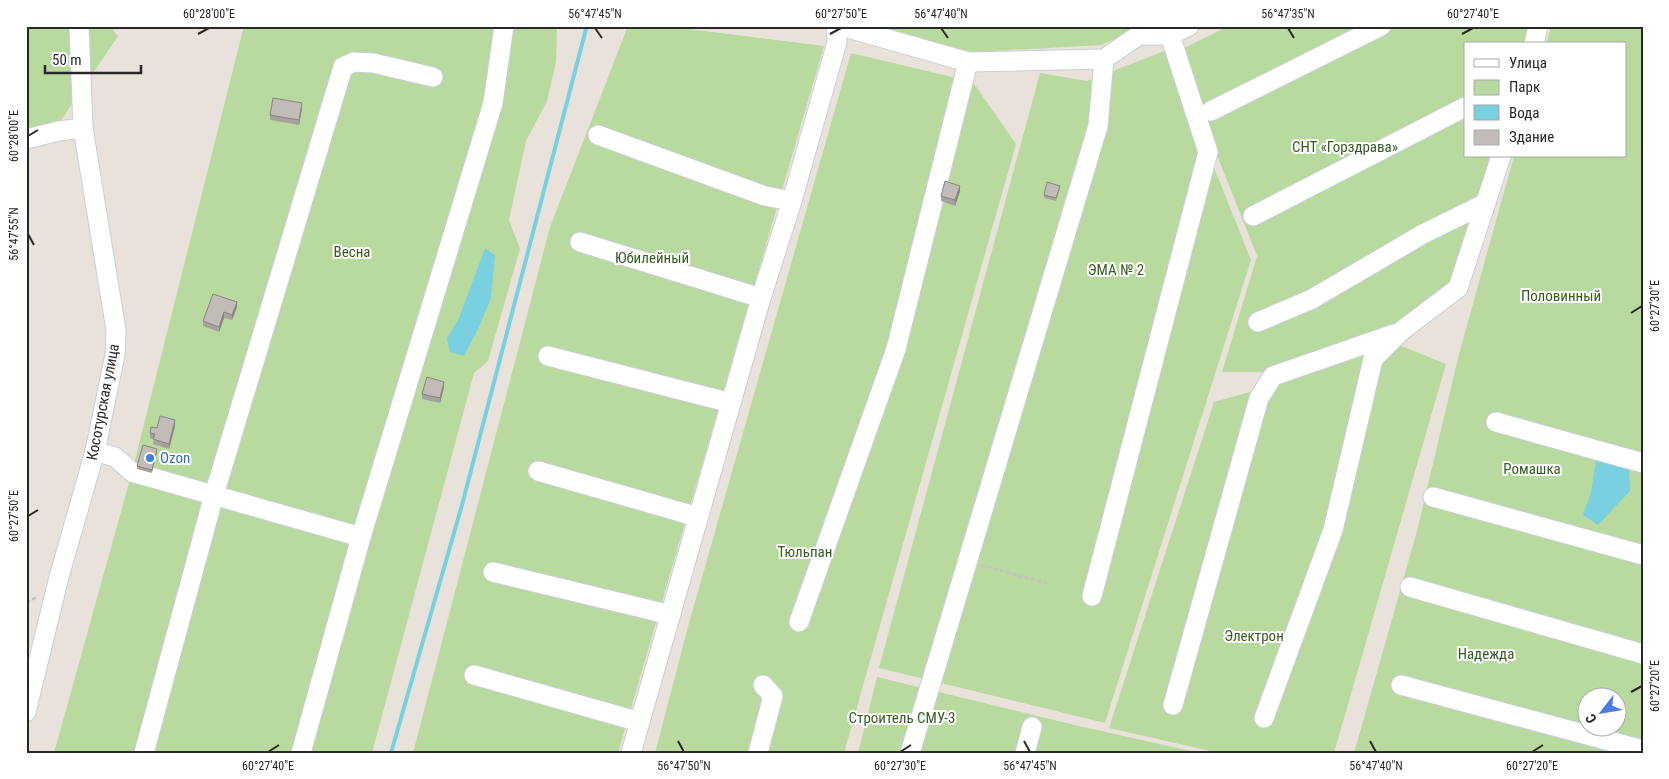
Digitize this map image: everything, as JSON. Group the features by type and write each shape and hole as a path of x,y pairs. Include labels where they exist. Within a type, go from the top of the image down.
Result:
{"street":[{"name":"Косотурская улица","path":"26,712 59,577 94,451 115,355 116,330 83,128 79,26"},
{"path":"301,753 361,537 493,103 504,26"},
{"path":"631,753 761,298 792,201 837,42 836,26"},
{"path":"841,26 968,62 1104,58 1139,35 1170,35 1190,26"},
{"path":"1211,111 1381,26"},
{"path":"1534,42 1538,26"},
{"path":"1092,596 1208,152 1170,35"},
{"path":"910,753 936,661 1098,126 1104,58"},
{"path":"144,753 214,495 343,67 354,62 373,63 433,78"},
{"path":"799,622 896,349 968,62"},
{"path":"1253,216 1464,108"},
{"path":"26,139 59,131 83,128"},
{"path":"598,135 764,196 792,201"},
{"path":"1264,718 1333,530 1373,359 1400,332 1458,288 1499,158"},
{"path":"1258,322 1312,299 1423,234 1486,203"},
{"path":"580,242 761,298"},
{"path":"1173,705 1259,398 1273,376 1400,332"},
{"path":"548,356 731,403"},
{"path":"1496,422 1643,463"},
{"path":"94,451 115,457 132,472 361,537"},
{"path":"538,472 698,517"},
{"path":"1433,497 1643,555"},
{"path":"493,572 671,615"},
{"path":"1410,587 1643,654"},
{"path":"474,675 640,722"},
{"path":"758,753 772,696 763,685"},
{"path":"1401,685 1643,750"},
{"path":"1025,753 1032,727"}],"path":[{"path":"967,562 1049,584"}],"green space":[{"path":"26,26 110,26 118,36 58,125 26,135"},
{"name":"Весна","path":"244,26 555,26 557,28 556,62 547,101 526,141 509,220 520,249 488,361 474,373 372,753 54,753 132,472"},
{"name":"Юбилейный","path":"628,26 665,26 824,46 618,753 413,753 550,227"},
{"path":"861,26 1146,26 1101,45 973,52"},
{"name":"СНТ «Горздрава»","path":"1229,26 1540,26 1536,42 1464,42 1464,158 1502,158 1471,268 1395,323 1266,372 1222,372 1257,256 1176,52"},
{"path":"1643,26 1643,753 1354,753 1417,531 1459,354 1513,158 1626,158 1626,42 1547,42 1551,27"},
{"name":"ЭМА № 2","path":"1167,50 1251,260 1105,723 879,668 1040,73 1087,81"},
{"name":"Тюльпан","path":"851,53 948,76 975,85 1016,144 844,753 655,753 689,623"},
{"name":"Электрон","path":"1399,345 1446,364 1334,753 1219,753 1109,728 1214,402 1278,384"},
{"name":"Строитель СМУ-3","path":"877,677 1079,726 1200,753 858,753"}],"water":[{"path":"485,248 495,255 491,298 464,356 450,352 447,338 459,318"},
{"path":"1596,460 1629,464 1630,491 1598,525 1583,515 1591,492"}],"building":[{"path":"273,98 302,103 299,120 270,115"},
{"path":"945,181 960,186 955,200 941,196"},
{"path":"1047,182 1060,186 1056,198 1044,195"},
{"path":"213,294 237,302 232,315 224,312 219,327 203,321"},
{"path":"427,377 444,382 440,398 422,394"},
{"path":"160,416 175,420 169,444 153,439 155,434 150,433 151,427 157,428"},
{"path":"143,445 157,449 152,470 137,466"}],"waterway":[{"path":"391,753 462,505 586,29 584,26"}],"place":[{"name":"Ozon","path":"150,458"}],"park label":[{"name":"Половинный","path":"1561,296"},
{"name":"Ромашка","path":"1532,469"},
{"name":"Надежда","path":"1486,654"}]}
